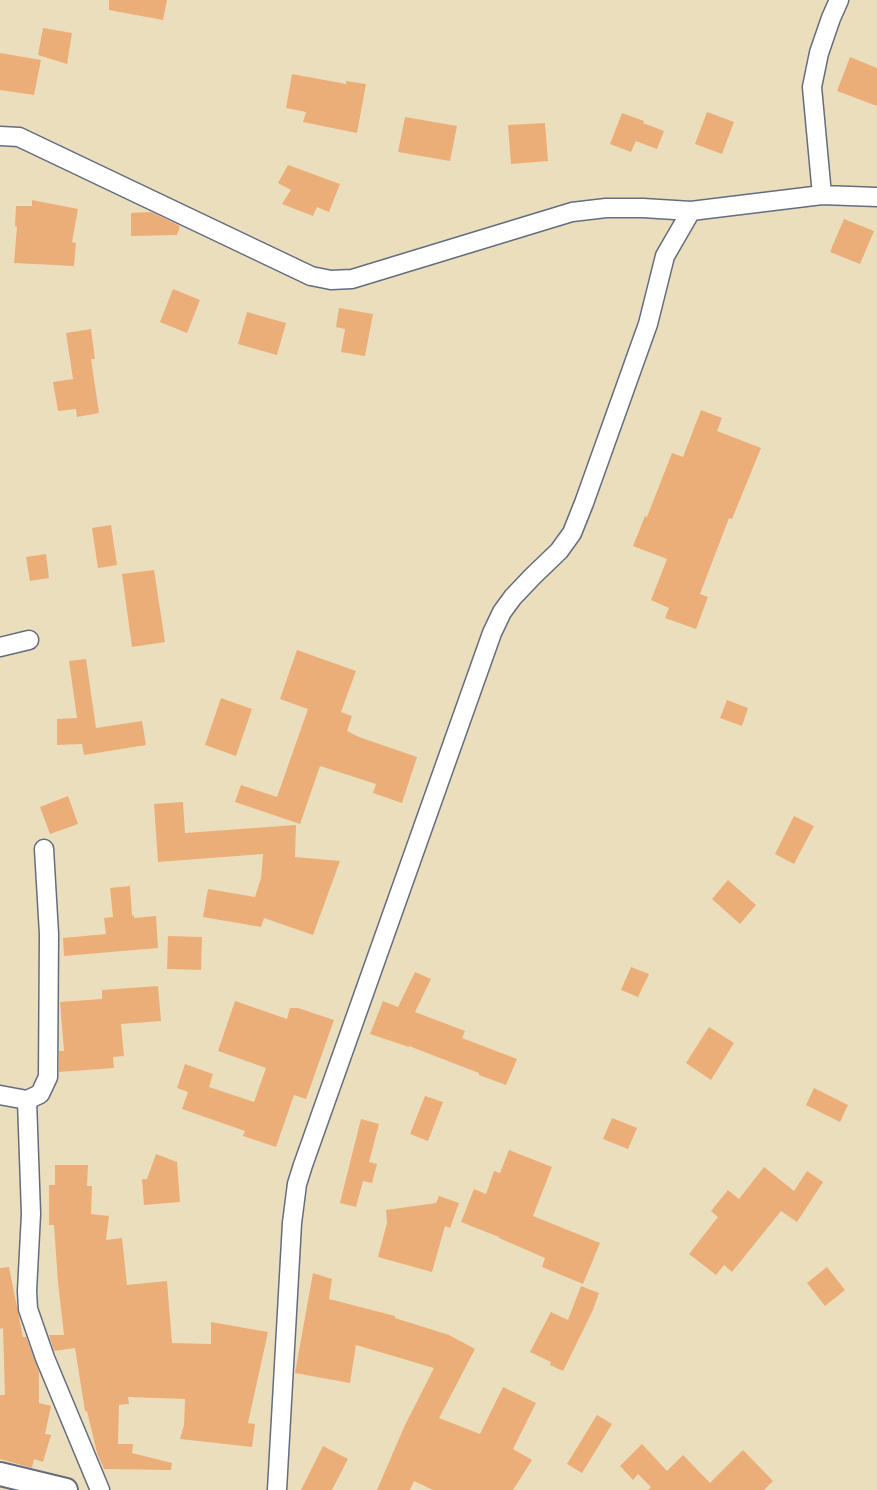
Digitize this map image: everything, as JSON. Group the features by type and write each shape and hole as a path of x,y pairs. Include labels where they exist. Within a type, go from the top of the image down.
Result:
{"street":[{"path":"822,195 812,87 819,53 839,0"},
{"path":"0,136 19,137 311,276 331,280 352,279 572,212 606,208 692,211 822,195 877,197"},
{"path":"277,1490 292,1223 297,1184 303,1165 492,633 502,612 513,597 559,551 572,533 648,324 665,256 692,211"},
{"path":"0,647 29,640"},
{"path":"0,1095 27,1101 40,1094 48,1077 49,934 44,849"},
{"path":"27,1101 31,1214 28,1309 45,1358 100,1490"},
{"path":"0,1473 66,1490"}],"building":[{"path":"109,0 167,0 163,20 109,10"},
{"path":"43,28 72,33 67,64 38,55"},
{"path":"0,53 41,60 34,95 0,90"},
{"path":"850,57 877,68 877,106 837,91"},
{"path":"292,74 346,84 346,81 366,84 357,133 303,122 306,112 286,108"},
{"path":"707,112 734,122 722,154 695,144"},
{"path":"622,113 664,131 657,149 636,141 631,152 610,144"},
{"path":"405,117 457,126 450,161 398,152"},
{"path":"545,123 548,161 511,164 508,125"},
{"path":"288,165 340,184 329,212 317,207 313,216 282,204 291,190 278,183"},
{"path":"32,200 78,209 72,242 76,243 74,266 14,263 16,206 32,206"},
{"path":"151,212 180,226 177,235 131,236 131,213"},
{"path":"844,219 874,231 860,264 830,252"},
{"path":"173,289 200,300 187,333 160,322"},
{"path":"339,308 373,314 365,356 341,352 345,329 336,327"},
{"path":"247,312 286,323 277,355 238,344"},
{"path":"91,329 95,359 91,359 99,413 77,417 76,409 58,411 53,382 73,379 66,333"},
{"path":"701,410 722,418 717,431 761,448 732,519 729,518 700,594 708,597 696,629 665,618 669,608 651,600 667,559 633,546 672,453 683,457"},
{"path":"111,525 117,565 98,568 92,528"},
{"path":"46,554 49,578 30,581 26,557"},
{"path":"154,570 165,642 132,647 122,574"},
{"path":"297,650 356,671 341,712 352,716 347,731 417,757 402,803 373,793 376,784 320,766 300,824 235,802 241,785 277,797 308,709 280,699"},
{"path":"86,659 96,728 142,721 146,745 84,755 82,744 57,745 57,719 77,718 69,661"},
{"path":"221,698 252,709 236,756 205,745"},
{"path":"727,700 748,708 742,726 720,718"},
{"path":"68,796 78,824 50,834 40,807"},
{"path":"183,802 185,833 296,825 295,857 340,861 313,935 264,918 261,927 203,917 208,889 255,897 261,878 263,854 158,862 154,804"},
{"path":"794,816 814,826 794,864 775,854"},
{"path":"728,880 756,905 740,924 712,899"},
{"path":"130,886 132,916 134,915 134,918 156,916 158,948 64,956 63,938 106,934 104,918 113,917 110,888"},
{"path":"168,936 202,937 201,970 167,969"},
{"path":"631,967 649,974 638,997 621,990"},
{"path":"415,972 431,979 415,1012 465,1031 462,1038 517,1059 506,1085 409,1046 370,1034 383,1001 398,1007"},
{"path":"158,986 161,1021 121,1024 124,1056 113,1057 114,1068 59,1072 59,1051 64,1051 60,1002 102,999 102,990"},
{"path":"235,1001 287,1019 290,1008 298,1008 334,1020 306,1099 294,1095 276,1147 243,1136 245,1131 182,1109 188,1092 177,1088 185,1064 213,1074 209,1087 254,1102 266,1068 218,1051"},
{"path":"709,1027 734,1043 711,1080 686,1063"},
{"path":"814,1088 848,1105 840,1122 806,1105"},
{"path":"425,1096 443,1102 428,1141 410,1134"},
{"path":"612,1118 637,1128 628,1149 603,1139"},
{"path":"361,1119 379,1124 369,1162 377,1164 372,1183 363,1181 356,1207 340,1203"},
{"path":"509,1150 552,1167 533,1216 600,1243 583,1284 542,1267 545,1258 461,1222 474,1189 486,1194 494,1171 500,1173"},
{"path":"156,1154 177,1162 180,1202 144,1205 142,1179 147,1179"},
{"path":"55,1165 88,1165 87,1186 92,1186 91,1214 109,1216 106,1240 122,1238 127,1285 167,1281 172,1343 211,1344 211,1322 268,1332 248,1423 255,1424 252,1447 180,1439 184,1425 185,1399 128,1397 129,1404 119,1405 118,1444 133,1444 132,1453 172,1463 171,1470 104,1469 97,1453 87,1411 85,1411 75,1348 54,1351 49,1335 64,1335 54,1225 49,1225 49,1185 55,1185"},
{"path":"764,1167 794,1191 807,1171 823,1182 797,1222 781,1211 732,1272 724,1265 716,1275 689,1254 718,1217 711,1211 728,1190 739,1199"},
{"path":"439,1196 459,1203 450,1228 445,1226 432,1272 378,1257 387,1223 386,1210 436,1203"},
{"path":"9,1267 23,1337 26,1337 39,1372 39,1403 51,1406 45,1434 51,1435 43,1462 34,1459 32,1468 0,1459 0,1395 5,1395 3,1328 0,1329 0,1268"},
{"path":"827,1267 845,1290 825,1306 807,1283"},
{"path":"313,1273 332,1279 329,1299 395,1316 395,1318 449,1335 475,1349 439,1418 480,1434 503,1387 536,1403 513,1449 532,1460 513,1490 433,1490 414,1481 410,1490 377,1490 405,1425 434,1368 356,1345 350,1383 295,1373"},
{"path":"581,1286 599,1293 563,1371 550,1365 551,1362 530,1352 551,1312 568,1320"},
{"path":"597,1415 612,1424 582,1473 567,1464"},
{"path":"642,1444 667,1471 683,1455 710,1483 743,1450 773,1481 764,1490 648,1490 651,1487 638,1474 633,1480 620,1466"},
{"path":"323,1446 348,1459 332,1490 301,1490"}]}
